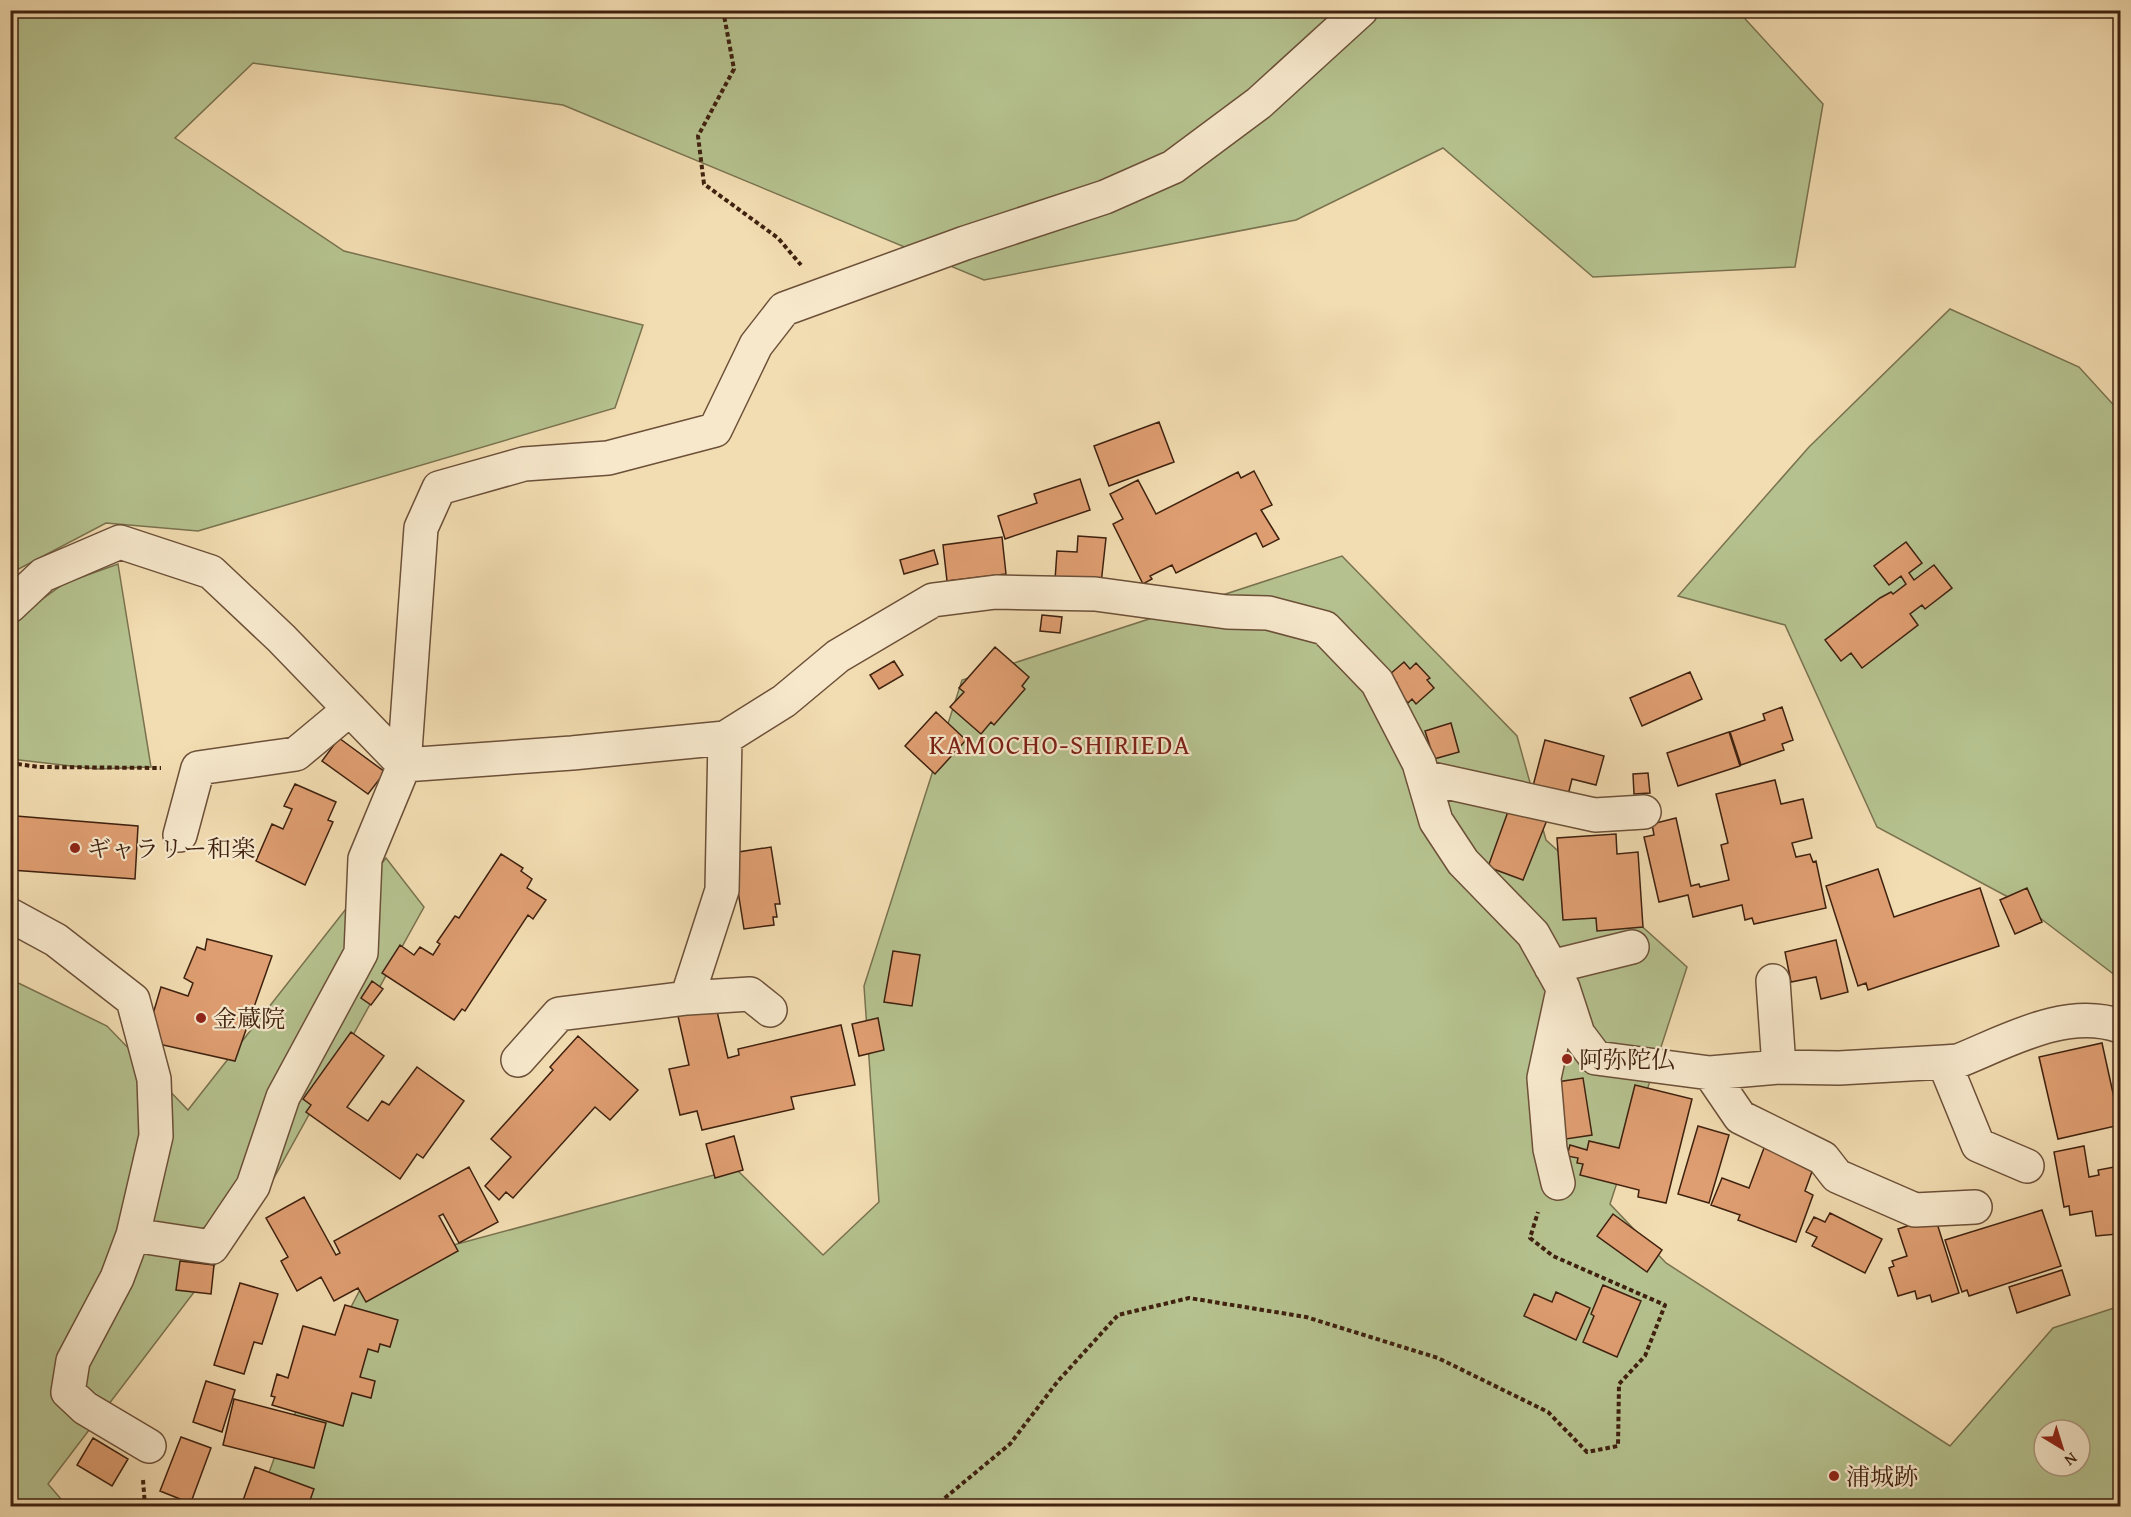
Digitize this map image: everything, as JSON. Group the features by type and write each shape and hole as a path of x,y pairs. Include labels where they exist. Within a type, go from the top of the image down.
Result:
{"street":[{"path":"133,1235 212,1247 253,1186 283,1097 361,953 365,859 404,765 421,528 439,488 524,464 608,458 715,430 756,345 784,309 965,243 1105,197 1173,167 1259,103 1361,10"},
{"path":"10,606 43,575 120,542 211,572 404,765 572,753 725,738 784,701 837,656 933,600 996,592 1095,594 1227,612 1268,613 1325,628 1377,682 1419,763 1436,821 1463,862 1533,934 1557,978 1578,1034 1596,1058 1710,1073 1779,1067 1839,1068 1944,1062 1958,1061 2061,1022 2101,1019 2121,1026"},
{"path":"180,835 198,768 296,754 350,710"},
{"path":"687,998 722,890 725,738"},
{"path":"1423,777 1595,815 1644,812"},
{"path":"10,915 56,940 133,1000 154,1079 156,1136 133,1235 117,1278 73,1361 68,1392 85,1408 149,1446"},
{"path":"1557,978 1632,947"},
{"path":"1556,1172 1544,1078 1557,978"},
{"path":"1773,981 1779,1067"},
{"path":"518,1060 559,1014 687,998 750,994 770,1010"},
{"path":"1944,1062 1978,1144 2027,1166"},
{"path":"1710,1073 1740,1117 1823,1158 1837,1176 1916,1210 1975,1207"}],"path":[{"path":"723,10 734,69 698,136 704,184 778,238 825,293"},
{"path":"10,763 39,767 198,768"},
{"path":"909,1506 940,1502 1010,1444 1058,1381 1118,1315 1189,1299 1306,1317 1438,1358 1548,1412 1587,1452 1618,1446 1619,1384 1645,1356 1665,1305 1553,1256 1530,1239 1556,1172"}],"green space":[{"path":"1737,10 1823,104 1795,267 1593,277 1443,148 1296,220 984,280 563,105 253,63 175,138 344,251 643,325 615,408 198,531 106,523 11,573 11,11"},
{"path":"1950,309 2079,367 2120,412 2120,979 2023,905 1877,827 1785,625 1678,596 1809,447"},
{"path":"1342,556 1517,736 1546,840 1687,967 1610,1204 1666,1263 1950,1446 2053,1328 2120,1306 2120,1506 257,1506 280,1442 372,1267 736,1169 823,1255 879,1202 864,986 962,680"},
{"path":"118,564 151,767 97,769 11,759 10,622 65,583"},
{"path":"386,858 424,907 255,1212 48,1484 67,1506 11,1506 10,979 107,1026 188,1110"}],"building":[{"path":"1159,422 1174,462 1109,486 1094,446"},
{"path":"1254,471 1272,505 1261,510 1279,539 1263,547 1256,533 1176,573 1172,565 1150,576 1152,579 1143,584 1113,524 1123,519 1110,494 1138,480 1156,514 1238,472 1241,478"},
{"path":"1080,479 1090,510 1005,539 998,516 1037,503 1034,494"},
{"path":"1078,536 1106,538 1101,584 1055,580 1057,551 1077,552"},
{"path":"1002,537 1006,574 947,581 943,545"},
{"path":"1906,542 1922,563 1909,573 1914,580 1934,565 1952,588 1925,609 1922,605 1910,614 1918,625 1862,668 1851,653 1841,661 1825,640 1880,598 1891,592 1893,594 1906,584 1901,576 1889,585 1874,566"},
{"path":"934,550 938,564 904,574 900,560"},
{"path":"1042,615 1062,617 1060,633 1040,631"},
{"path":"995,647 1029,677 1022,686 1025,689 994,725 991,722 981,734 950,707 964,692 959,688"},
{"path":"894,661 903,675 879,689 870,675"},
{"path":"1404,662 1410,669 1416,663 1430,678 1427,680 1434,688 1416,704 1412,699 1408,703 1393,686 1397,683 1389,675"},
{"path":"1690,672 1702,699 1642,726 1630,698"},
{"path":"1782,707 1793,740 1782,744 1784,750 1741,765 1730,732 1765,720 1763,714"},
{"path":"936,712 966,740 935,774 905,746"},
{"path":"1451,723 1459,752 1434,759 1425,731"},
{"path":"1729,732 1740,766 1678,786 1667,753"},
{"path":"339,738 385,772 368,794 322,761"},
{"path":"1545,740 1604,756 1596,785 1572,779 1568,795 1533,786"},
{"path":"1648,773 1650,793 1634,794 1633,774"},
{"path":"1775,780 1781,804 1803,799 1812,838 1792,843 1796,857 1810,854 1813,862 1816,861 1826,908 1754,924 1752,918 1745,920 1742,905 1693,917 1688,895 1659,902 1644,837 1654,835 1652,824 1676,818 1691,886 1699,884 1700,887 1729,880 1721,845 1728,843 1716,794"},
{"path":"295,784 336,802 328,820 333,822 305,885 256,861 272,824 283,829 292,809 284,806"},
{"path":"1510,806 1547,820 1523,880 1488,867"},
{"name":"ギャラリー和楽","path":"16,816 138,826 135,879 11,870"},
{"path":"1616,834 1617,854 1638,852 1643,927 1597,931 1596,918 1563,920 1557,838"},
{"path":"771,847 780,904 775,904 777,917 773,917 774,925 744,929 732,853"},
{"path":"501,854 523,868 521,871 532,879 527,888 546,900 533,919 528,915 465,1011 462,1009 454,1020 382,973 400,945 414,955 420,947 433,955 440,944 437,942 455,916 459,918"},
{"path":"1878,869 1894,917 1980,888 1999,946 1868,990 1866,983 1858,986 1826,886"},
{"path":"2027,888 2042,922 2015,934 2000,900"},
{"name":"金蔵院","path":"207,939 272,956 235,1061 145,1041 161,987 188,996 193,983 184,978 197,947 205,950"},
{"path":"1836,940 1848,992 1821,999 1816,977 1791,982 1785,952"},
{"path":"893,951 920,955 912,1006 884,1002"},
{"path":"372,981 383,989 371,1005 361,998"},
{"path":"716,1007 728,1058 739,1055 738,1049 841,1025 855,1085 791,1097 794,1109 702,1130 697,1111 680,1115 669,1069 689,1065 678,1016"},
{"path":"878,1018 884,1050 859,1056 852,1024"},
{"path":"351,1032 384,1056 347,1107 368,1121 382,1101 389,1105 417,1067 464,1101 423,1158 417,1154 400,1179 306,1112 311,1105 303,1099"},
{"path":"578,1036 638,1090 610,1120 595,1107 513,1198 506,1192 499,1200 485,1186 511,1157 491,1139 553,1070 550,1067"},
{"path":"2102,1043 2120,1125 2058,1139 2039,1057"},
{"path":"1583,1078 1592,1135 1566,1139 1557,1082"},
{"path":"1635,1085 1692,1099 1666,1203 1638,1197 1639,1190 1580,1175 1583,1164 1577,1163 1578,1158 1567,1156 1570,1145 1587,1150 1589,1141 1619,1148"},
{"path":"1698,1126 1729,1135 1709,1203 1678,1194"},
{"path":"734,1136 743,1170 715,1178 706,1144"},
{"path":"2084,1146 2089,1177 2099,1175 2098,1170 2120,1166 2120,1251 2117,1234 2096,1236 2092,1211 2070,1215 2069,1206 2064,1207 2054,1152"},
{"path":"1764,1148 1814,1166 1805,1191 1813,1195 1796,1242 1738,1220 1740,1215 1711,1205 1722,1178 1749,1188"},
{"path":"469,1167 498,1222 459,1243 443,1214 439,1216 458,1251 366,1302 358,1288 334,1301 321,1277 297,1291 281,1261 288,1257 266,1218 304,1197 336,1255 340,1253 334,1241"},
{"path":"2042,1210 2061,1266 1969,1296 1967,1290 1962,1292 1945,1240"},
{"path":"1830,1213 1882,1239 1865,1273 1812,1246 1817,1237 1806,1232 1814,1217 1825,1222"},
{"path":"1613,1214 1662,1250 1647,1272 1597,1236"},
{"path":"1935,1217 1959,1293 1932,1302 1930,1295 1917,1299 1915,1291 1898,1296 1889,1268 1894,1266 1892,1261 1907,1256 1898,1229"},
{"path":"180,1261 214,1265 211,1294 176,1290"},
{"path":"2062,1270 2070,1295 2017,1313 2009,1287"},
{"path":"240,1283 278,1294 262,1344 254,1342 244,1374 214,1365"},
{"path":"1603,1285 1641,1301 1617,1357 1583,1342"},
{"path":"1556,1292 1590,1308 1576,1340 1524,1316 1534,1294 1552,1302"},
{"path":"345,1305 398,1320 390,1347 380,1344 378,1352 368,1349 360,1377 375,1381 371,1398 352,1393 343,1426 272,1405 275,1397 271,1396 277,1374 288,1378 303,1326 335,1335"},
{"path":"206,1381 235,1390 222,1432 193,1422"},
{"path":"234,1399 326,1423 314,1468 223,1445"},
{"path":"181,1437 211,1448 190,1505 194,1506 177,1506 180,1499 160,1491"},
{"path":"93,1438 128,1459 112,1486 77,1465"},
{"path":"255,1467 314,1489 308,1506 241,1506"}],"place":[{"name":"ギャラリー和楽","path":"75,848"},
{"name":"金蔵院","path":"201,1018"},
{"name":"阿弥陀仏","path":"1567,1059"},
{"name":"浦城跡","path":"1834,1476"}],"district":[{"name":"KAMOCHO-SHIRIEDA","path":"1060,744"}]}
